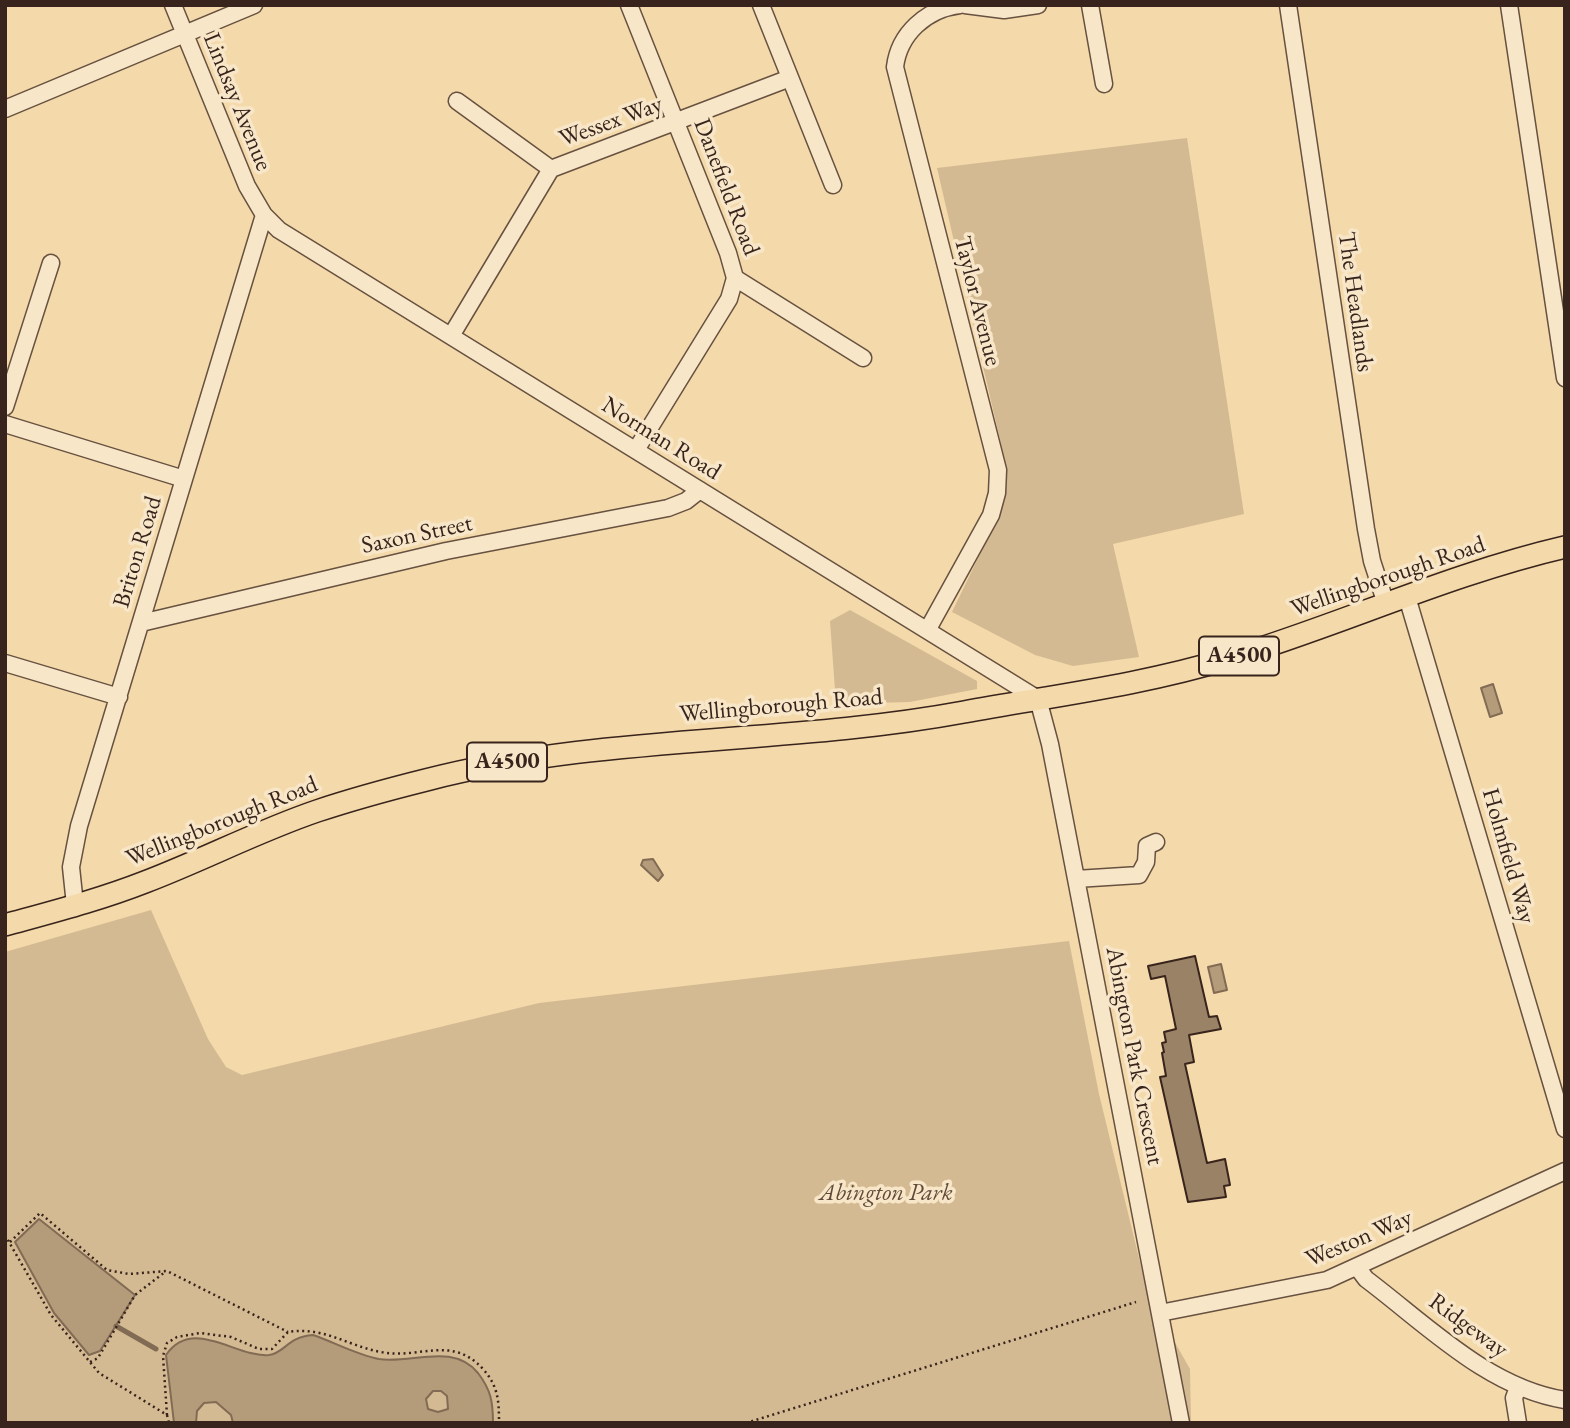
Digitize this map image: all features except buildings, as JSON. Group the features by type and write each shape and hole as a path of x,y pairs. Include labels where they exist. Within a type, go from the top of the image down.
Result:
{"main road":[{"name":"Wellingborough Road","path":"5,925 142,883 317,811 482,766 593,749 870,726 1038,699 1220,661 1565,547"}],"street":[{"name":"Lindsay Avenue","path":"173,5 247,186 264,215"},
{"path":"5,109 254,5"},
{"name":"Danefield Road","path":"629,5 729,253 735,278 729,299 636,450"},
{"path":"761,5 834,185"},
{"name":"Taylor Avenue","path":"928,629 991,515 997,493 998,470 895,67 901,46 922,11 962,5 1004,10 1038,5"},
{"path":"1090,5 1104,84"},
{"name":"The Headlands","path":"1288,5 1366,529 1372,561 1386,604"},
{"path":"1509,5 1565,378"},
{"name":"Wessex Way","path":"451,336 551,169 790,78"},
{"path":"457,101 551,169"},
{"name":"Norman Road","path":"264,215 300,246 451,336 1038,699"},
{"name":"Briton Road","path":"75,905 71,881 73,849 264,215"},
{"path":"5,407 51,263"},
{"path":"735,278 863,358"},
{"path":"5,424 184,479"},
{"name":"Saxon Street","path":"141,623 419,557 668,508 686,501 700,490"},
{"name":"Holmfield Way","path":"1407,597 1565,1129"},
{"path":"5,663 119,697"},
{"name":"Abington Park Crescent","path":"1038,699 1050,744 1181,1423"},
{"path":"1076,879 1139,875 1146,862 1147,846 1156,842"},
{"name":"Weston Way","path":"1160,1313 1304,1287 1357,1267 1565,1171"},
{"name":"Ridgeway","path":"1357,1267 1366,1279 1471,1358 1518,1387 1565,1400"},
{"path":"1518,1387 1514,1398 1518,1423"}],"path":[{"path":"10,1242 40,1213 107,1270 130,1275 167,1271 288,1332 316,1330 384,1353 449,1349 464,1353 490,1377 499,1395 499,1423"},
{"path":"5,1235 51,1315 99,1373 167,1415"},
{"path":"90,1362 98,1358 135,1295 167,1271"},
{"path":"746,1423 1136,1301"},
{"path":"169,1423 163,1356 167,1343 177,1337 200,1333 231,1337 259,1349 272,1349 288,1332"}],"green space":[{"path":"1187,138 1244,514 1113,544 1139,657 1073,666 1035,655 952,612 994,525 1005,485 1001,444 937,168"},
{"path":"850,610 977,681 977,689 910,702 836,704 830,621"},
{"name":"Abington Park","path":"151,910 208,1039 226,1067 242,1075 539,1003 1069,941 1099,1094 1148,1295 1190,1369 1191,1423 5,1423 5,952"}],"shaded area":[{"path":"1493,684 1502,713 1490,717 1481,688"},
{"path":"653,859 663,875 658,881 641,865 643,860"},
{"path":"1221,964 1227,990 1214,993 1208,967"},
{"path":"39,1219 135,1295 100,1351 89,1355 54,1313 15,1242"},
{"path":"313,1335 379,1359 431,1356 457,1358 478,1373 486,1385 492,1402 493,1423 233,1423 231,1415 216,1402 204,1403 197,1411 196,1423 174,1423 166,1355 177,1344 189,1339 202,1339 243,1351 269,1355 304,1336","holes":["433,1391 441,1391 447,1396 448,1409 438,1412 428,1409 426,1399"]}],"waterway":[{"path":"116,1326 156,1349"}]}
